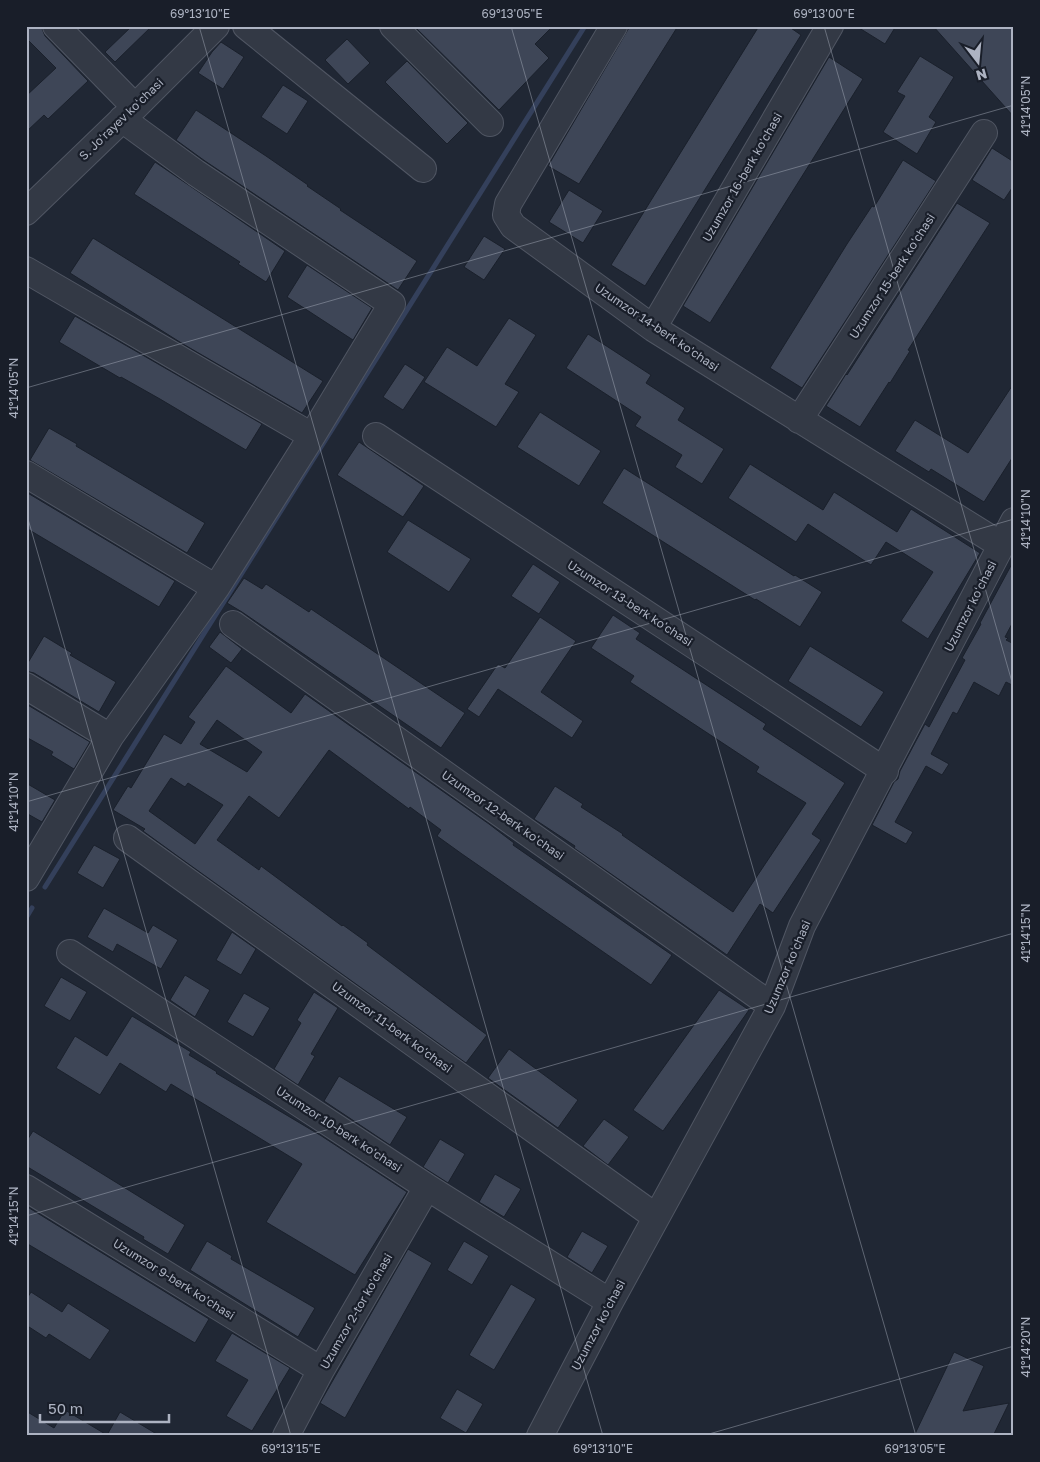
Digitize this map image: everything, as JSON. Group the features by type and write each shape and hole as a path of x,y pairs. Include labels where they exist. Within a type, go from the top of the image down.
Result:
{"street":[{"path":"26,878 110,737 216,588 312,436 392,304 196,173 129,113 56,26"},
{"name":"S. Joʻrayev koʻchasi","path":"26,212 216,26"},
{"path":"246,26 423,169"},
{"path":"393,26 490,122"},
{"name":"Uzumzor 14-berk ko'chasi","path":"614,26 511,197 506,215 513,226 653,328 1001,544"},
{"name":"Uzumzor 16-berk ko'chasi","path":"653,328 830,26"},
{"name":"Uzumzor 15-berk ko'chasi","path":"799,420 984,133"},
{"path":"26,270 312,436"},
{"name":"Uzumzor 13-berk ko'chasi","path":"376,436 885,771"},
{"path":"26,474 216,588"},
{"name":"Uzumzor koʻchasi","path":"540,1436 610,1302 772,1006 802,926 885,771 1014,521"},
{"name":"Uzumzor 12-berk ko'chasi","path":"233,624 772,1006"},
{"path":"26,686 110,737"},
{"name":"Uzumzor 11-berk ko'chasi","path":"128,838 656,1217"},
{"name":"Uzumzor 10-berk ko'chasi","path":"70,953 427,1186 610,1302"},
{"name":"Uzumzor 2-tor ko'chasi","path":"286,1436 321,1370 427,1186"},
{"name":"Uzumzor 9-berk ko'chasi","path":"26,1188 321,1370"}],"building":[{"path":"26,26 41,26 45,36 88,81 48,119 44,115 26,132 26,96 56,68 26,38"},
{"path":"132,26 152,26 115,62 105,52"},
{"path":"414,26 553,26 535,44 549,58 499,110"},
{"path":"630,26 678,26 579,184 548,166"},
{"path":"759,26 788,26 801,35 645,286 611,265"},
{"path":"856,26 896,26 885,44"},
{"path":"933,26 1014,26 1014,117"},
{"path":"347,39 370,63 348,84 325,60"},
{"path":"221,42 244,57 223,89 198,73"},
{"path":"920,56 954,77 929,117 936,122 917,154 883,132 905,96 897,92"},
{"path":"829,57 863,79 710,323 683,306"},
{"path":"407,61 468,123 447,144 385,82"},
{"path":"283,85 308,101 287,134 261,117"},
{"path":"196,110 266,156 340,210 417,261 398,290 176,140"},
{"path":"992,148 1014,162 1014,185 1004,200 972,180"},
{"path":"903,160 936,181 802,388 770,368 847,244 872,206 874,207"},
{"path":"155,162 285,251 266,282 238,264 240,262 134,194"},
{"path":"569,190 603,211 583,243 549,222"},
{"path":"957,203 990,223 908,350 910,351 890,383 860,427 826,406"},
{"path":"484,236 505,249 484,280 464,267"},
{"path":"93,238 323,381 302,413 183,344 70,273"},
{"path":"307,265 372,308 353,340 287,297"},
{"path":"75,316 262,424 246,450 59,342"},
{"path":"509,318 536,335 505,384 519,392 496,427 424,382 447,347 477,366"},
{"path":"588,334 651,375 646,383 685,408 678,420 724,449 702,484 675,467 682,455 635,426 641,417 566,368"},
{"path":"405,364 425,377 403,410 383,397"},
{"path":"1014,383 1014,455 984,502 931,469 929,472 895,451 915,420 968,453"},
{"path":"540,412 601,451 579,486 517,447"},
{"path":"49,428 205,523 187,553 30,460"},
{"path":"359,442 424,486 403,517 337,475"},
{"path":"750,464 823,510 834,492 897,532 911,509 980,553 928,639 901,621 933,572 886,542 871,565 808,524 796,542 728,498"},
{"path":"624,468 822,592 800,627 602,503"},
{"path":"26,492 175,581 159,607 26,528"},
{"path":"408,520 471,559 449,592 387,552"},
{"path":"1014,560 1014,620 1005,637 1008,638 1006,640 1014,644 1014,686 1006,682 999,696 974,682 957,714 953,712 931,754 949,764 942,775 926,766 895,822 913,832 906,844 872,825 894,782 898,779 900,771 925,724 929,727 965,660 962,658"},
{"path":"533,564 560,582 539,614 511,596"},
{"path":"244,578 262,589 266,584 309,612 311,609 465,713 441,748 227,603"},
{"path":"613,615 640,633 636,639 766,724 763,729 845,783 812,834 821,840 773,913 760,904 727,955 574,848 575,846 534,819 555,786 583,804 581,807 623,834 733,912 806,803 756,772 759,767 630,682 634,676 591,648"},
{"path":"540,617 576,641 541,692 583,721 572,738 498,689 479,717 467,709 498,664 505,668"},
{"path":"220,632 242,649 231,663 209,647"},
{"path":"44,636 72,653 70,655 116,682 99,712 34,673 26,671 26,666"},
{"path":"810,646 884,692 861,727 788,681"},
{"path":"226,666 291,713 305,694 489,824 514,843 513,845 672,955 651,985 437,836 441,830 410,807 409,809 329,750 279,818 249,796 217,840 259,870 261,866 368,943 367,945 487,1035 466,1063 143,831 145,829 113,810 128,786 131,788 164,734 181,744 195,722 188,717","holes":["217,720 262,752 247,772 200,744","171,778 185,787 188,783 223,805 195,844 149,811"]},
{"path":"26,704 90,742 74,769 51,755 53,752 26,737"},
{"path":"26,783 55,800 42,822 26,813"},
{"path":"94,845 120,859 103,888 77,873"},
{"path":"104,908 148,933 153,925 178,940 161,969 117,944 113,952 87,937"},
{"path":"232,932 256,949 241,975 216,960"},
{"path":"185,975 210,990 195,1017 170,1000"},
{"path":"61,977 87,992 70,1021 44,1006"},
{"path":"719,990 749,1010 663,1131 633,1110"},
{"path":"314,992 338,1008 311,1054 315,1056 298,1085 274,1069 301,1023 297,1020"},
{"path":"244,993 270,1008 253,1037 227,1022"},
{"path":"132,1016 191,1052 189,1055 216,1073 320,1135 407,1192 355,1275 266,1222 302,1164 171,1084 166,1092 120,1063 100,1095 56,1068 75,1036 107,1056"},
{"path":"509,1049 578,1100 558,1128 488,1078"},
{"path":"339,1076 407,1117 390,1145 324,1101"},
{"path":"604,1119 629,1137 608,1165 583,1146"},
{"path":"33,1131 185,1225 168,1254 143,1239 144,1237 26,1166 26,1142"},
{"path":"440,1139 465,1154 448,1183 423,1167"},
{"path":"495,1174 521,1189 504,1217 479,1202"},
{"path":"26,1206 209,1319 195,1343 26,1243"},
{"path":"582,1231 608,1246 592,1273 567,1257"},
{"path":"207,1241 232,1256 231,1259 315,1308 298,1337 190,1270"},
{"path":"464,1241 489,1256 472,1285 447,1270"},
{"path":"408,1249 432,1263 345,1418 320,1403"},
{"path":"511,1284 536,1299 494,1370 469,1355"},
{"path":"31,1292 62,1312 68,1303 110,1330 90,1360 49,1334 46,1338 26,1325 26,1300"},
{"path":"232,1333 290,1368 252,1431 226,1416 248,1380 215,1361"},
{"path":"954,1352 984,1366 963,1411 1009,1403 993,1436 914,1436"},
{"path":"457,1389 483,1404 466,1433 440,1418"},
{"path":"65,1410 107,1435 120,1412 160,1436 26,1436 26,1411 54,1428"}],"waterway":[{"path":"45,887 585,26"},
{"path":"26,918 32,908"}]}
